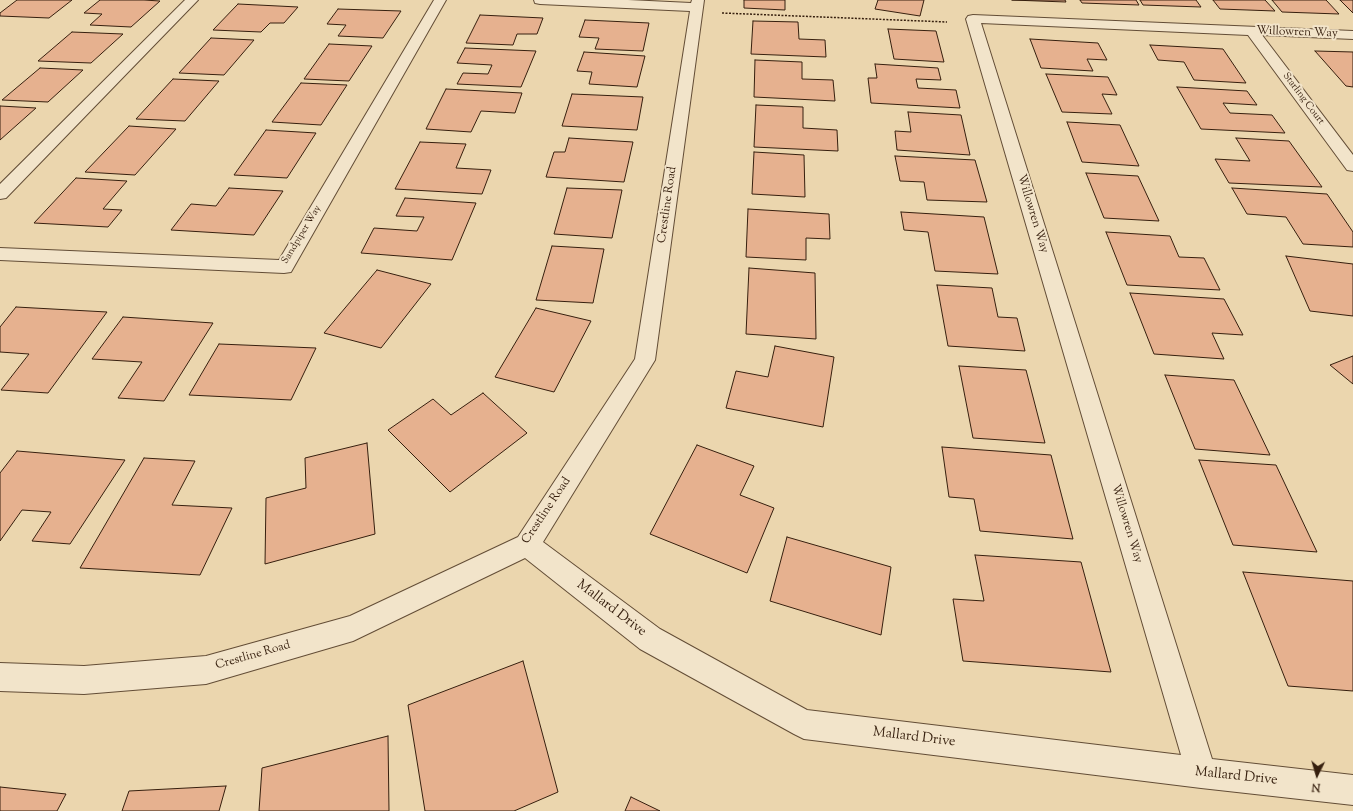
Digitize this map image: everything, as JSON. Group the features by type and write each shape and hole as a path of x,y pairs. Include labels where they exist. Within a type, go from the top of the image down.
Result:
{"street":[{"path":"0,194 192,0"},
{"name":"Sandpiper Way","path":"0,254 284,267 440,0"},
{"path":"540,0 697,6"},
{"name":"Crestline Road","path":"0,677 84,680 206,670 352,628 527,545 645,360 697,6"},
{"name":"Willowren Way","path":"1201,773 973,19 1353,35"},
{"name":"Starling Court","path":"1252,31 1353,166"},
{"name":"Mallard Drive","path":"527,545 650,639 804,724 1201,773 1353,790"}],"path":[{"path":"697,6 948,22 973,19"}],"building":[{"path":"17,0 72,0 49,18 0,16 0,13"},
{"path":"100,0 160,1 131,27 90,25 102,14 84,13"},
{"path":"744,0 785,0 785,10 744,8"},
{"path":"878,0 924,0 920,16 875,9"},
{"path":"1012,0 1065,0 1066,2"},
{"path":"1080,0 1136,0 1139,5 1082,3"},
{"path":"1140,0 1196,0 1201,7 1143,5"},
{"path":"1213,0 1265,0 1275,11 1220,9"},
{"path":"1272,0 1326,0 1339,14 1282,12"},
{"path":"1340,0 1353,0 1353,13"},
{"path":"238,4 298,7 284,23 270,23 261,32 213,30"},
{"path":"338,9 401,11 383,38 338,36 346,25 327,24"},
{"path":"480,15 543,18 537,34 517,34 513,45 466,43"},
{"path":"585,20 649,23 643,51 595,49 599,38 579,37"},
{"path":"753,21 798,22 799,39 825,40 826,57 751,54"},
{"path":"888,29 936,31 944,62 894,59"},
{"path":"72,32 123,34 91,63 38,61"},
{"path":"211,38 254,40 224,75 179,73"},
{"path":"1030,39 1098,43 1107,60 1087,59 1093,71 1041,68"},
{"path":"329,44 372,46 349,81 304,79"},
{"path":"1150,45 1223,49 1246,83 1194,80 1184,62 1158,60"},
{"path":"465,48 536,51 521,87 457,84 463,73 488,74 492,65 457,63"},
{"path":"1315,51 1353,52 1353,87 1346,86"},
{"path":"584,52 645,56 637,87 589,84 592,72 577,71"},
{"path":"755,60 802,62 802,79 833,80 835,101 754,97"},
{"path":"875,64 938,68 941,80 916,79 918,88 956,90 960,108 871,103 868,78 877,78"},
{"path":"40,68 83,70 48,102 2,100"},
{"path":"1046,74 1108,77 1117,95 1102,94 1112,114 1062,112"},
{"path":"173,79 219,81 185,121 136,119"},
{"path":"301,83 347,85 321,125 272,122"},
{"path":"1177,87 1247,91 1257,105 1223,103 1230,113 1272,115 1285,133 1201,129"},
{"path":"446,89 522,93 515,113 481,111 471,132 426,129"},
{"path":"572,94 643,97 637,130 562,126"},
{"path":"756,105 803,107 803,128 837,130 838,151 754,147"},
{"path":"0,106 36,108 0,140"},
{"path":"908,112 961,115 970,155 897,150 895,131 911,132"},
{"path":"1067,122 1120,125 1139,166 1082,162"},
{"path":"129,126 176,129 135,175 85,172"},
{"path":"266,130 316,133 287,178 234,175"},
{"path":"569,138 633,142 624,182 546,177 554,152 565,152"},
{"path":"1236,138 1289,141 1322,187 1229,183 1215,159 1250,161"},
{"path":"420,142 466,144 456,168 491,170 482,194 395,189"},
{"path":"754,152 804,155 805,197 752,194"},
{"path":"895,156 975,160 987,202 927,200 924,182 900,181"},
{"path":"1086,173 1138,176 1159,221 1104,218"},
{"path":"76,178 127,181 103,209 122,210 108,227 34,223"},
{"path":"229,188 283,191 254,235 171,230 191,204 216,206"},
{"path":"567,188 622,190 612,238 554,234"},
{"path":"1232,188 1327,194 1353,232 1353,247 1303,244 1286,217 1247,214"},
{"path":"405,198 476,203 452,260 361,253 374,228 417,231 424,217 396,216"},
{"path":"748,209 829,214 830,239 806,238 806,260 746,257"},
{"path":"901,212 984,217 998,274 935,271 928,232 904,230"},
{"path":"1106,232 1170,236 1179,257 1204,258 1220,290 1127,285"},
{"path":"552,246 604,249 593,303 536,300"},
{"path":"1286,256 1353,264 1353,316 1310,311"},
{"path":"749,268 815,273 816,339 746,334"},
{"path":"377,270 431,284 381,348 324,333"},
{"path":"937,285 992,288 998,317 1017,318 1025,351 948,346"},
{"path":"1130,293 1224,299 1243,335 1212,333 1224,359 1154,354"},
{"path":"16,307 107,312 48,393 1,390 29,354 0,352 0,327"},
{"path":"536,308 591,321 554,392 495,377"},
{"path":"123,317 213,323 164,401 118,398 142,362 92,359"},
{"path":"219,344 316,348 291,400 189,395"},
{"path":"775,346 834,357 823,427 726,408 736,371 768,377"},
{"path":"1353,356 1353,384 1330,365"},
{"path":"959,366 1026,370 1045,443 973,438"},
{"path":"1165,375 1234,380 1270,455 1195,449"},
{"path":"483,393 527,433 450,492 388,430 433,399 451,415"},
{"path":"367,443 375,534 265,564 266,498 306,488 305,458"},
{"path":"697,445 754,466 740,495 774,508 747,573 650,534"},
{"path":"942,447 1051,455 1073,539 980,531 974,499 949,497"},
{"path":"17,451 125,460 70,544 32,541 51,512 22,510 0,541 0,473"},
{"path":"144,458 195,461 172,505 232,508 200,575 80,568"},
{"path":"1199,460 1276,465 1317,552 1233,545"},
{"path":"787,537 891,567 881,635 770,601"},
{"path":"975,555 1081,562 1111,672 963,661 953,599 984,601"},
{"path":"1243,572 1353,581 1353,691 1288,686"},
{"path":"523,661 558,792 514,811 425,811 408,705"},
{"path":"388,736 389,811 259,811 262,768"},
{"path":"226,786 219,811 122,811 129,791"},
{"path":"0,787 66,794 57,811 0,811"},
{"path":"631,797 660,811 625,811"}]}
